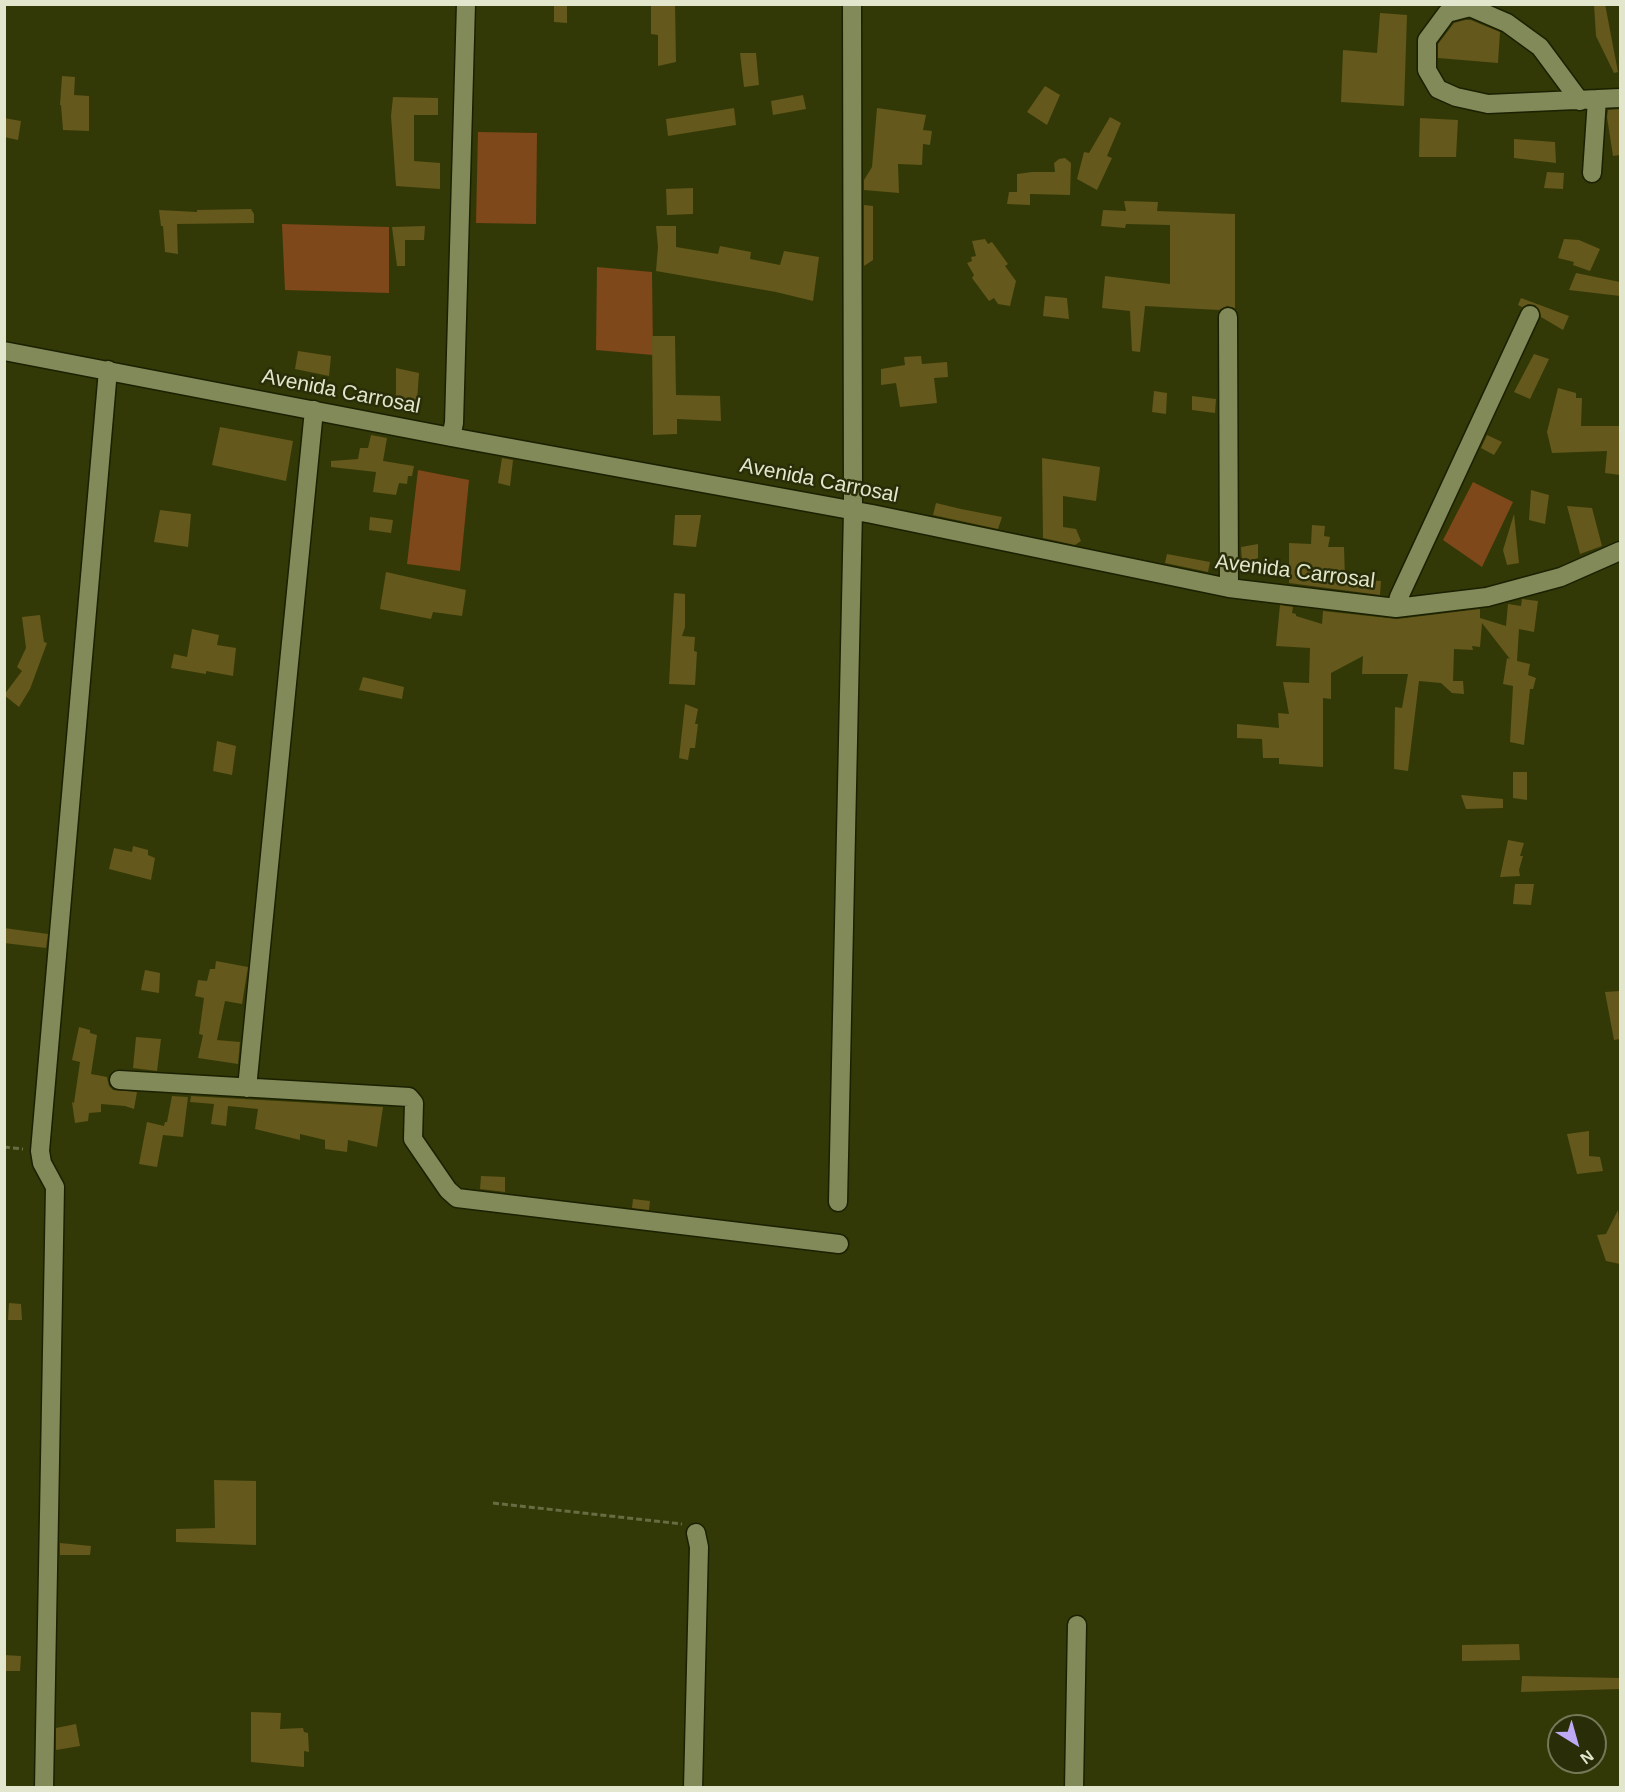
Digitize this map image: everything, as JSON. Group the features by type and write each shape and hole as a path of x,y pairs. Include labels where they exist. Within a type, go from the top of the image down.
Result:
{"street":[{"path":"451,437 454,423 466,4"},
{"path":"838,1202 853,510 852,4"},
{"path":"1592,173 1589,100 1540,46 1507,23 1470,7 1447,13 1427,40 1427,70 1438,89 1456,97 1488,104 1589,100 1620,98"},
{"path":"1396,608 1404,586 1530,315"},
{"path":"1228,317 1228,588"},
{"name":"Avenida Carrosal","path":"4,351 451,437 853,510 1228,588 1396,608 1487,597 1561,577 1620,551"},
{"path":"44,1788 55,1187 42,1163 40,1151 108,370"},
{"path":"247,1088 314,410"},
{"path":"119,1080 409,1097 414,1103 413,1139 448,1190 457,1198 839,1244"},
{"path":"693,1788 699,1547 696,1533"},
{"path":"1074,1788 1077,1625"}],"path":[{"path":"493,1503 683,1524 696,1533"}],"shaded area":[{"path":"478,132 537,133 536,224 476,223"},
{"path":"282,224 389,227 389,293 285,290"},
{"path":"597,267 652,272 653,355 596,350"},
{"path":"418,470 469,480 460,571 407,564"},
{"path":"1473,482 1513,502 1482,567 1443,540"}],"building":[{"path":"554,4 567,4 567,23 554,22"},
{"path":"651,4 675,4 676,62 658,66 658,35 651,34"},
{"path":"1594,4 1605,4 1618,72 1614,73 1596,36"},
{"path":"1380,13 1407,15 1404,106 1341,102 1343,50 1377,53"},
{"path":"1471,20 1500,32 1498,63 1438,58 1438,44 1454,23"},
{"path":"740,53 756,53 759,85 744,87"},
{"path":"62,76 75,77 74,95 89,96 89,131 63,130 60,105"},
{"path":"1045,86 1060,95 1047,125 1027,112"},
{"path":"803,95 806,109 773,115 771,101"},
{"path":"393,97 438,98 438,115 414,115 414,161 440,163 440,189 396,186 391,116"},
{"path":"734,108 736,125 668,136 666,119"},
{"path":"877,108 926,115 923,130 932,131 930,145 923,144 922,165 898,164 899,193 864,190 864,180 872,167"},
{"path":"1620,109 1620,155 1613,156 1608,110"},
{"path":"1110,117 1121,123 1107,156 1112,158 1097,190 1077,179 1084,152 1089,153"},
{"path":"4,118 21,121 18,140 4,137"},
{"path":"1420,118 1458,120 1456,157 1419,157"},
{"path":"1514,139 1555,142 1556,163 1514,158"},
{"path":"1065,158 1071,163 1070,195 1030,194 1030,205 1007,204 1009,192 1017,192 1017,174 1055,172 1054,163"},
{"path":"1547,172 1564,173 1563,189 1544,188"},
{"path":"693,188 693,214 667,215 666,189"},
{"path":"1124,201 1158,202 1157,211 1235,214 1235,308 1227,306 1219,310 1145,306 1140,352 1132,351 1130,311 1102,308 1105,276 1170,284 1170,225 1126,224 1125,228 1101,226 1103,210 1126,211"},
{"path":"864,205 873,206 873,260 864,266"},
{"path":"251,209 254,214 254,223 177,224 178,254 165,252 159,210 197,212 197,210"},
{"path":"425,226 424,240 405,240 405,266 397,266 392,227"},
{"path":"656,226 676,226 676,247 718,254 720,246 751,252 750,259 780,265 784,251 819,257 813,301 776,292 656,271 658,247"},
{"path":"985,239 988,244 992,242 1008,264 1005,266 1016,281 1010,306 998,304 994,298 989,301 972,278 974,275 967,263 972,261 971,257 976,256 972,241"},
{"path":"1564,239 1579,240 1600,249 1590,271 1573,265 1574,262 1558,258"},
{"path":"1576,273 1620,282 1620,296 1569,290"},
{"path":"1045,296 1067,298 1069,319 1043,316"},
{"path":"1521,298 1569,316 1563,330 1541,317 1535,305 1528,304 1522,307 1518,305"},
{"path":"652,336 675,336 676,395 720,396 721,421 677,419 677,434 653,435"},
{"path":"298,351 331,356 329,376 295,369"},
{"path":"1534,354 1549,359 1530,399 1514,392"},
{"path":"921,356 922,364 947,362 948,377 934,378 937,403 900,407 896,383 881,385 881,369 905,365 904,357"},
{"path":"396,368 419,373 416,414 396,410"},
{"path":"1558,388 1576,393 1576,398 1582,398 1581,426 1620,426 1620,475 1605,473 1607,451 1552,453 1547,432"},
{"path":"1154,391 1167,393 1166,414 1152,412"},
{"path":"1192,396 1216,399 1215,413 1192,410"},
{"path":"220,427 293,441 286,481 212,465"},
{"path":"371,435 387,438 383,461 414,466 412,476 408,476 407,484 399,483 396,495 373,492 376,472 331,467 331,461 358,459 360,448 368,448"},
{"path":"1487,435 1502,442 1494,455 1481,448"},
{"path":"502,458 513,460 510,486 498,483"},
{"path":"1042,458 1100,467 1096,501 1063,496 1063,527 1076,529 1081,541 1075,545 1043,538"},
{"path":"1531,490 1549,495 1545,524 1529,520"},
{"path":"936,503 1002,517 998,529 933,515"},
{"path":"1567,506 1592,508 1602,546 1580,554"},
{"path":"160,510 191,514 188,547 154,542"},
{"path":"1514,514 1519,563 1507,565 1503,550"},
{"path":"675,515 701,515 696,547 673,545"},
{"path":"370,517 393,520 391,533 369,530"},
{"path":"1312,525 1325,526 1324,536 1330,537 1328,547 1344,547 1345,579 1381,581 1380,595 1289,583 1289,543 1311,544"},
{"path":"1258,544 1258,558 1242,563 1241,547"},
{"path":"1167,554 1210,562 1208,572 1165,563"},
{"path":"386,572 466,590 462,616 433,612 431,619 380,609"},
{"path":"674,593 685,594 685,627 682,636 695,637 694,651 697,652 695,685 669,684"},
{"path":"1522,599 1538,601 1534,632 1519,629 1517,661 1530,664 1528,675 1536,678 1533,689 1530,689 1524,745 1510,742 1513,686 1503,684 1507,658 1510,659 1482,623 1480,647 1472,646 1473,650 1454,649 1453,681 1463,681 1464,694 1452,693 1441,683 1419,681 1408,771 1394,769 1395,707 1402,708 1408,674 1362,674 1363,656 1331,673 1331,699 1323,698 1323,767 1279,764 1279,758 1263,758 1262,739 1237,738 1237,724 1279,728 1278,713 1289,714 1283,682 1309,683 1310,648 1276,646 1280,605 1293,607 1292,613 1296,616 1322,624 1323,611 1397,619 1480,609 1480,618 1506,626 1508,604 1521,606"},
{"path":"40,615 44,642 47,643 30,689 19,707 4,695 22,671 17,667 26,648 22,617"},
{"path":"192,629 219,635 217,645 236,648 233,676 171,668 174,654 187,657"},
{"path":"363,677 404,687 402,699 359,690"},
{"path":"685,704 698,709 695,724 698,724 695,748 690,748 688,760 679,758"},
{"path":"217,741 236,746 232,775 213,771"},
{"path":"1513,772 1527,772 1527,800 1513,798"},
{"path":"1461,795 1503,799 1503,808 1466,809"},
{"path":"1508,840 1524,843 1520,856 1523,856 1519,870 1520,876 1500,877"},
{"path":"133,846 148,850 148,855 155,858 151,880 109,869 114,848 132,852"},
{"path":"1515,884 1534,884 1531,905 1513,904"},
{"path":"4,928 48,934 46,948 4,943"},
{"path":"216,961 248,967 242,1004 225,1001 217,1040 240,1042 238,1064 198,1058 203,1035 199,1034 204,998 195,996 198,980 207,981 210,969 215,969"},
{"path":"145,970 160,973 159,993 141,990"},
{"path":"1620,991 1620,1039 1614,1040 1605,992"},
{"path":"79,1027 97,1035 91,1074 107,1077 109,1086 113,1090 137,1092 134,1109 101,1104 101,1112 89,1113 88,1121 75,1123 72,1102 74,1103 80,1062 72,1060"},
{"path":"136,1037 161,1039 157,1071 133,1068"},
{"path":"172,1096 188,1097 183,1137 163,1135 157,1167 139,1164 147,1122 164,1126 167,1122"},
{"path":"191,1096 383,1107 377,1147 348,1140 347,1152 325,1149 325,1140 300,1134 300,1140 255,1129 258,1109 228,1106 226,1126 211,1124 214,1104 190,1102"},
{"path":"1589,1131 1589,1156 1600,1157 1603,1171 1577,1174 1567,1134"},
{"path":"481,1176 505,1177 505,1192 480,1189"},
{"path":"633,1199 650,1201 649,1210 632,1208"},
{"path":"1618,1210 1620,1264 1606,1261 1597,1235 1606,1234"},
{"path":"9,1303 21,1304 22,1320 8,1320"},
{"path":"214,1480 256,1481 256,1545 176,1542 176,1529 215,1528"},
{"path":"60,1543 91,1546 90,1555 60,1555"},
{"path":"1519,1644 1520,1660 1462,1661 1462,1645"},
{"path":"4,1655 21,1656 20,1671 4,1671"},
{"path":"1522,1676 1620,1678 1620,1689 1521,1692"},
{"path":"251,1712 281,1713 280,1729 303,1728 304,1732 308,1733 309,1752 304,1751 304,1767 251,1762"},
{"path":"76,1724 80,1746 56,1750 56,1728"}]}
